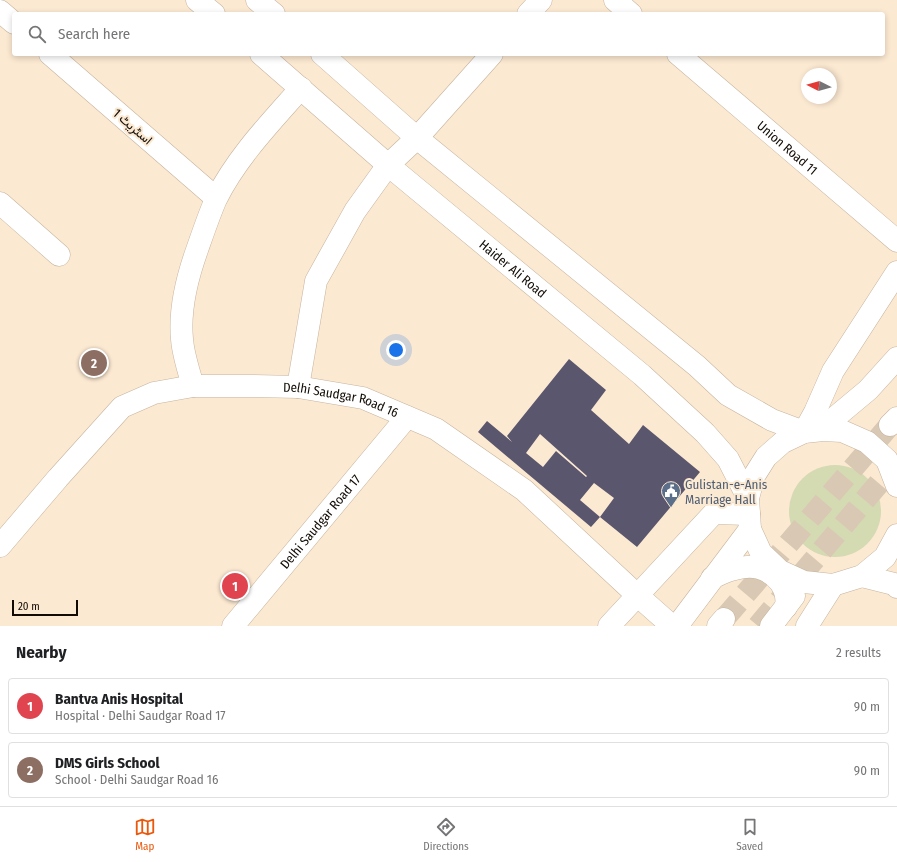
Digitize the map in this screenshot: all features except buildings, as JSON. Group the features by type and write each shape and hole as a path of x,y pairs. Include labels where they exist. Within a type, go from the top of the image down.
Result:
{"street":[{"path":"197,0 212,12"},
{"path":"257,0 272,12"},
{"path":"530,12 541,0"},
{"path":"615,0 629,12"},
{"path":"0,10 12,21"},
{"name":"اسٹریٹ 1","path":"52,56 216,198"},
{"name":"Haider Ali Road","path":"263,56 388,165 648,380 705,432 728,459 749,513 761,552 780,571 804,582 833,585"},
{"path":"324,56 417,138 697,366 728,395 772,420 812,431 842,431 867,442 887,460 897,486"},
{"path":"298,387 316,281 354,210 388,165 417,138 490,56"},
{"name":"Union Road 11","path":"680,56 897,241"},
{"path":"193,386 182,340 183,308 187,277 216,198 235,167 257,138 301,88"},
{"path":"0,203 59,254"},
{"path":"812,431 815,412 833,371 897,272"},
{"path":"676,626 712,578 749,513 754,476 766,457 783,442 812,431 868,390 897,358"},
{"name":"Delhi Saudgar Road 16","path":"0,546 58,478 122,407 154,393 193,386 298,387 363,398 436,429 524,490 672,626"},
{"name":"Delhi Saudgar Road 17","path":"233,626 407,417"},
{"path":"609,626 714,512 749,513"},
{"path":"807,626 833,585 862,576 884,558 897,535"},
{"path":"712,578 733,569 744,567 759,568 774,575 784,586 787,599 786,607"},
{"path":"862,576 894,584 897,587"},
{"path":"771,626 804,582"}],"green space":[{"path":"835,465 852,469 867,479 877,494 881,511 877,528 867,543 852,553 835,557 818,553 803,543 793,528 789,511 793,494 803,479 818,469"}],"tunnel":[{"path":"724,619 890,425"},
{"path":"758,626 897,462"}],"place":[{"name":"DMS Girls School","path":"94,363"},
{"name":"Gulistan-e-Anis Marriage Hall","path":"671,508"},
{"name":"Bantva Anis Hospital","path":"235,586"}]}
